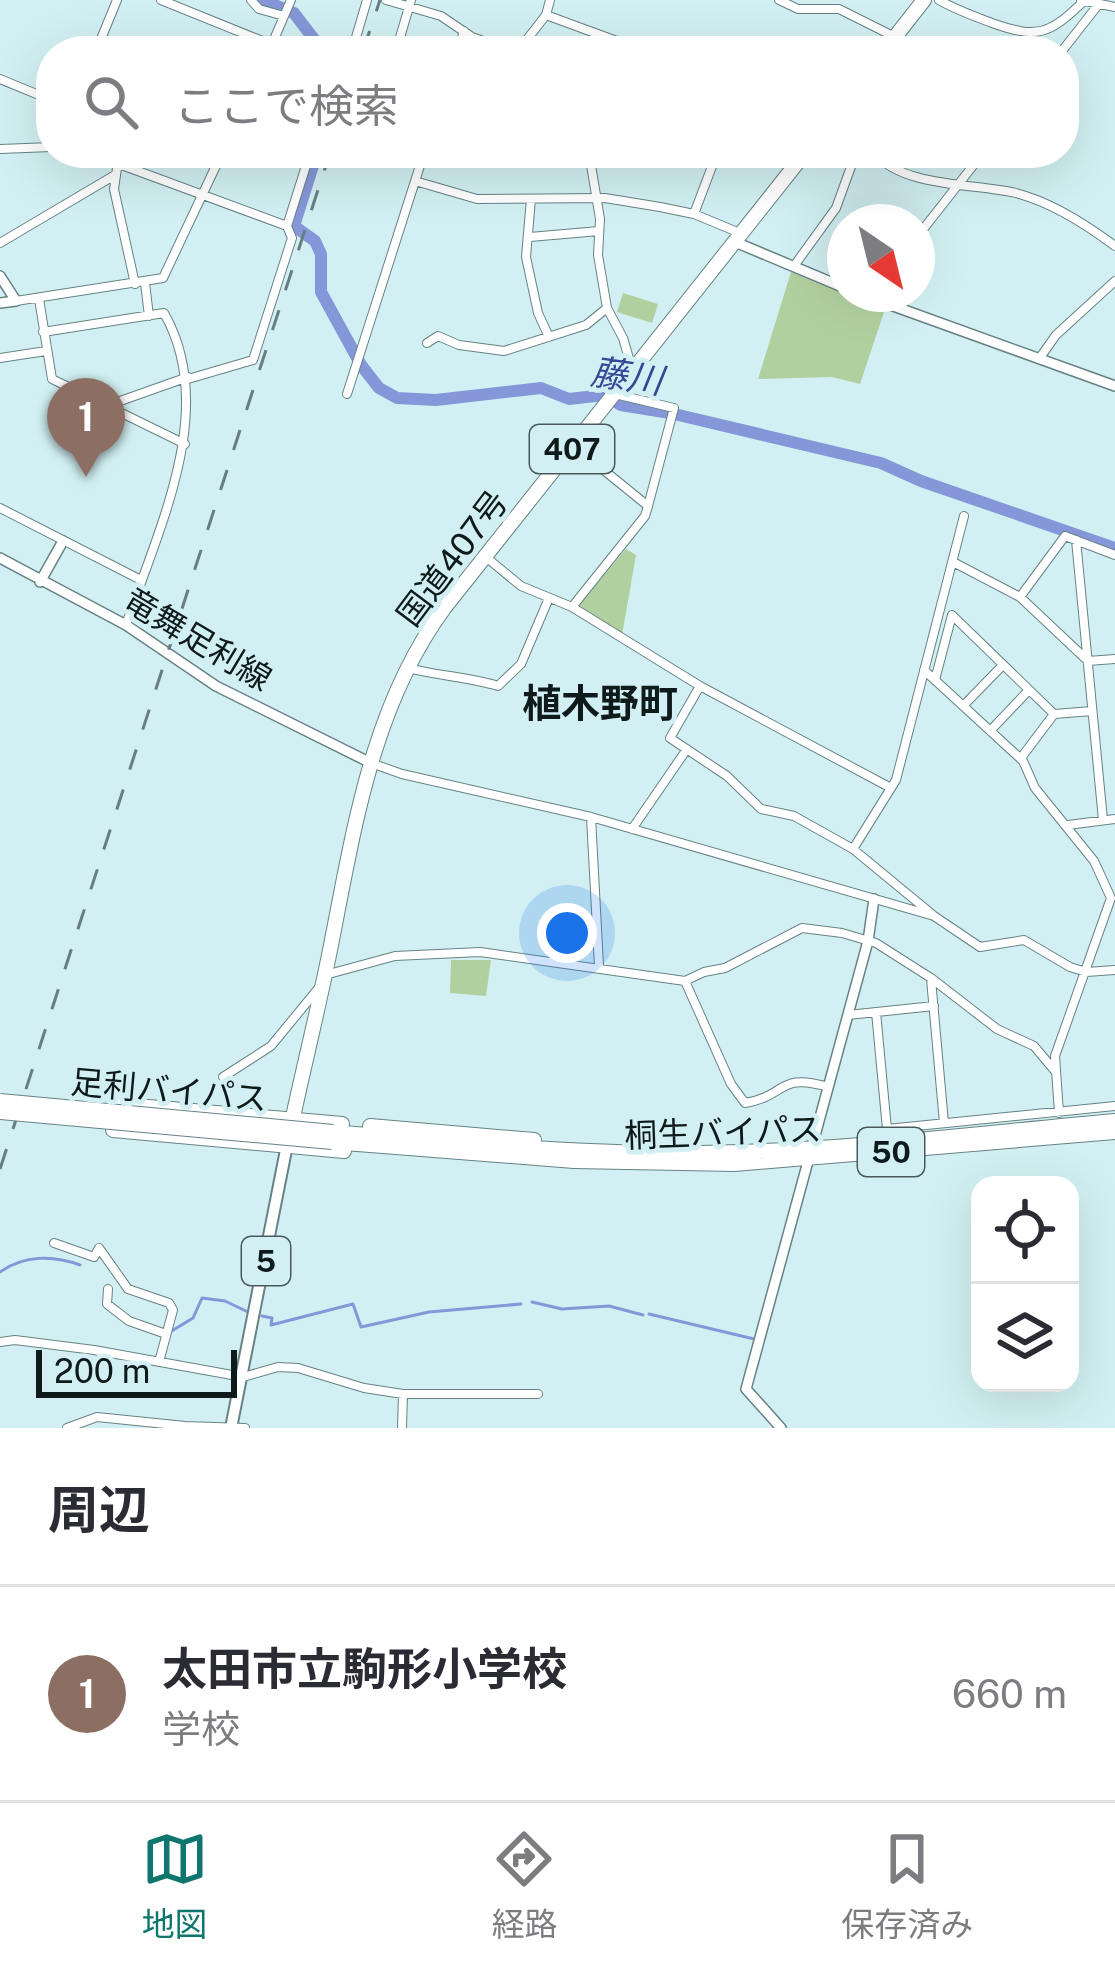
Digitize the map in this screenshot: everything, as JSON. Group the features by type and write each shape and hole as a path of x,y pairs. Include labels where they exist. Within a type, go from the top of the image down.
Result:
{"highway":[{"path":"896,36 924,0"},
{"name":"国道407号","path":"287,1145 370,763 407,668 432,624 793,168"},
{"name":"50","path":"0,1098 682,1153"},
{"name":"足利バイパス","path":"0,1098 333,1137"},
{"name":"50","path":"0,1115 488,1165 632,1169 666,1163"},
{"name":"足利バイパス","path":"0,1115 333,1137"},
{"name":"桐生バイパス","path":"333,1137 554,1150 810,1154 1115,1121"},
{"name":"桐生バイパス","path":"333,1137 574,1162 666,1163 1115,1132"}],"main road":[{"name":"5","path":"231,1427 287,1145"}],"street":[{"path":"102,36 117,0"},
{"path":"161,0 243,36"},
{"path":"251,0 259,9 284,16"},
{"path":"275,36 291,0"},
{"path":"356,36 367,0"},
{"path":"386,0 410,3 442,16 475,36"},
{"path":"527,36 546,15 550,0"},
{"path":"779,0 798,9 839,9 893,36"},
{"path":"939,0 1027,34 1062,22 1085,1 1108,5"},
{"path":"400,36 410,3"},
{"path":"1077,36 1108,5"},
{"path":"546,15 598,36"},
{"path":"463,36 464,32"},
{"path":"0,80 36,94"},
{"path":"0,149 36,148"},
{"path":"116,168 121,234 149,316"},
{"path":"136,168 287,226"},
{"path":"0,303 140,283 167,273 215,168"},
{"path":"106,406 253,360 292,238 287,226 305,168"},
{"path":"346,394 419,168"},
{"path":"591,168 607,308 633,372"},
{"path":"694,214 711,168"},
{"path":"794,266 836,208 851,168"},
{"path":"894,168 912,176 1028,198 1115,246"},
{"path":"935,214 971,168"},
{"path":"0,243 115,175"},
{"path":"415,182 477,199 596,199 694,214 827,280"},
{"path":"530,199 527,266 538,314 549,337"},
{"path":"530,237 599,231"},
{"path":"0,276 16,301"},
{"path":"1039,359 1055,335 1115,281"},
{"path":"39,299 52,379 184,445"},
{"path":"427,344 438,336 460,345 504,351 586,325 607,308"},
{"path":"913,312 1115,386"},
{"path":"44,332 166,314 188,378 184,445 126,626"},
{"path":"0,358 46,351"},
{"path":"572,607 645,516 673,415 674,408 615,394"},
{"path":"574,446 648,506"},
{"path":"0,508 141,580"},
{"path":"853,849 891,788 964,516"},
{"path":"1020,597 1065,536 1115,555"},
{"path":"1076,540 1103,820"},
{"path":"40,582 62,541"},
{"path":"485,557 521,586 572,607 700,686 891,788"},
{"name":"竜舞足利線","path":"0,559 126,626 230,693 370,763"},
{"path":"953,562 1020,597 1088,661 1115,659"},
{"path":"407,668 460,674 498,686 521,664 549,598"},
{"path":"935,680 952,615 1054,714 1092,711"},
{"path":"963,706 1003,664"},
{"path":"924,670 1021,758 1036,788 1094,861 1112,894 1055,1056 1059,1113"},
{"path":"700,686 670,739 727,776 761,809 794,816 853,849 934,916 980,946 1024,940 1070,967 1115,970"},
{"path":"990,731 1029,691"},
{"path":"1021,758 1054,714"},
{"path":"632,829 687,749"},
{"path":"370,763 591,817 934,916"},
{"path":"591,817 601,950 598,966"},
{"path":"1066,825 1115,819"},
{"path":"782,1428 746,1389 868,941 874,899"},
{"path":"223,1077 271,1046 324,979 380,959 498,953 685,981 724,968 802,928 868,941 931,978 997,1029 1034,1046 1055,1071"},
{"path":"931,978 944,1123"},
{"path":"685,981 730,1084 745,1103 765,1100 790,1081 802,1079 827,1087"},
{"path":"848,1015 934,1006"},
{"path":"876,1012 887,1129 1115,1106"},
{"path":"54,1243 94,1257 99,1248 128,1289 169,1303 173,1310 159,1363"},
{"path":"107,1288 107,1304 129,1321 166,1334"},
{"path":"0,1342 15,1340 243,1377 278,1367 298,1368 403,1394 538,1394"},
{"path":"402,1428 403,1394"},
{"path":"67,1428 97,1417 245,1428"}],"green space":[{"path":"791,272 827,286 827,312 884,312 860,384 832,377 758,379"},
{"path":"623,293 658,304 652,323 617,312"},
{"path":"626,549 636,555 622,635 579,605"},
{"path":"451,960 491,960 486,996 450,993"}],"waterway":[{"name":"藤川","path":"263,0 294,13 312,36"},
{"name":"藤川","path":"312,168 294,226 315,241 321,254 321,292 361,365 379,388 397,398 436,400 541,388 569,399 604,395 621,405 881,463 1115,548"},
{"path":"0,1272 39,1258 80,1265"},
{"path":"170,1332 193,1318 202,1298 225,1301 248,1312"},
{"path":"532,1302 562,1309 609,1306 643,1315"},
{"path":"262,1316 272,1318 271,1325 353,1304 361,1327 429,1312 521,1304"},
{"path":"649,1314 754,1339"}],"railway":[{"path":"368,36 380,0"},
{"path":"0,1169 325,168"}],"place":[{"name":"太田市立駒形小学校","path":"86,477"}],"district":[{"name":"植木野町","path":"600,703"}]}
